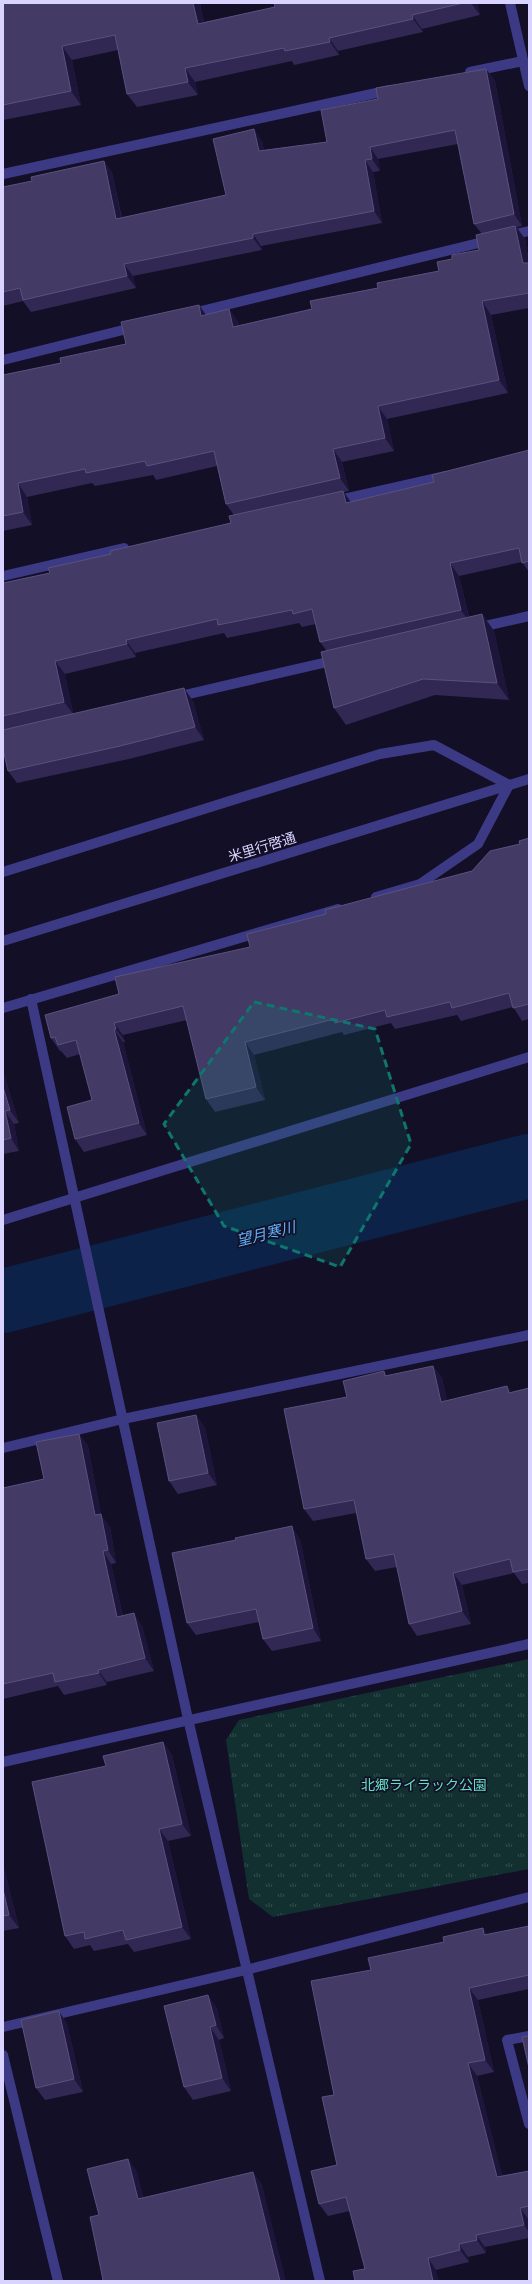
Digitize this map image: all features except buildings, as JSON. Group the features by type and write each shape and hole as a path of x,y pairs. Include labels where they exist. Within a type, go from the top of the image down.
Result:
{"street":[{"path":"510,3 529,86"},
{"path":"461,74 523,61"},
{"path":"3,174 399,88"},
{"path":"181,316 529,231"},
{"path":"3,360 142,326"},
{"path":"328,502 459,473"},
{"path":"3,576 134,546"},
{"path":"467,630 529,616"},
{"path":"165,700 343,659"},
{"path":"3,872 380,754 434,746 509,785 478,844 420,884 366,900"},
{"name":"米里行啓通","path":"3,941 529,779"},
{"path":"3,1008 351,904"},
{"path":"31,999 188,1719 320,2281"},
{"path":"3,1220 74,1200 529,1057"},
{"path":"3,1448 123,1420 529,1335"},
{"path":"3,1762 188,1719 529,1644"},
{"path":"3,2027 246,1970 529,1897"},
{"path":"529,2036 507,2040 529,2124"},
{"path":"3,2055 58,2281"}],"highlighted area":[{"path":"254,1002 375,1029 411,1144 340,1267 224,1226 164,1124"}],"green space":[{"name":"北郷ライラック公園","path":"529,1659 529,1869 273,1917 249,1899 226,1740 239,1720"}],"waterway":[{"name":"望月寒川","path":"3,1301 529,1166"}]}
